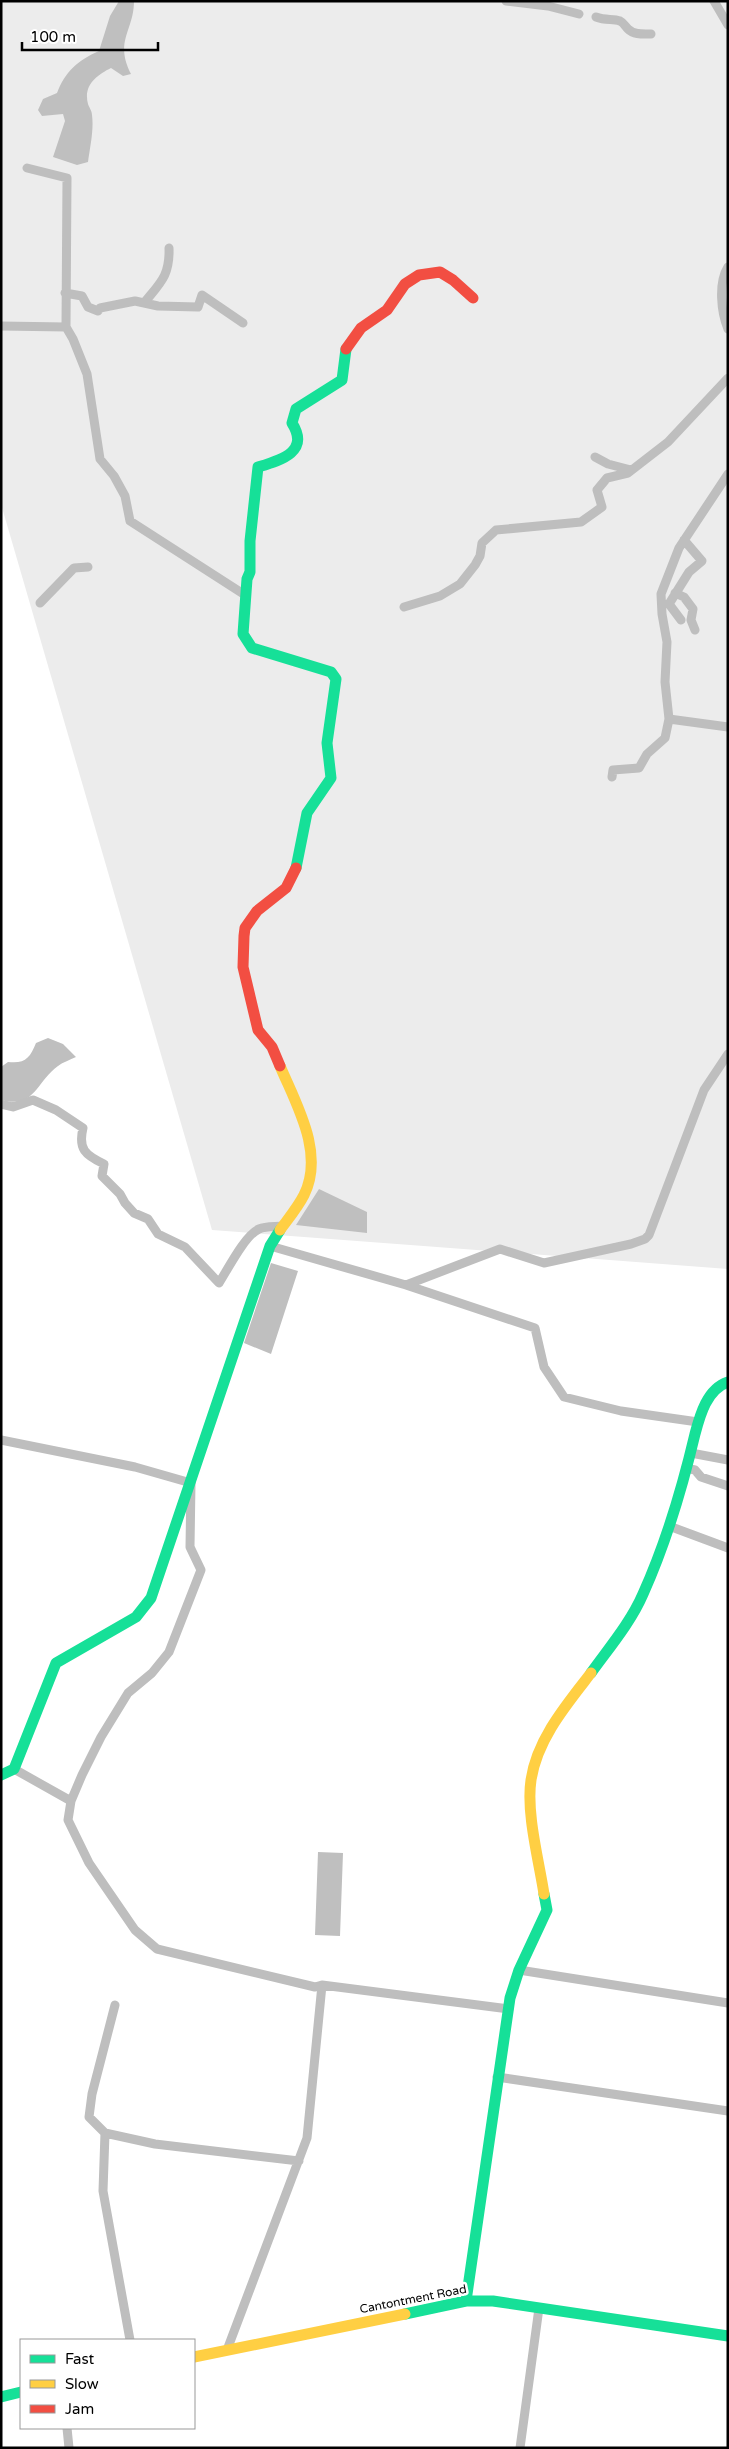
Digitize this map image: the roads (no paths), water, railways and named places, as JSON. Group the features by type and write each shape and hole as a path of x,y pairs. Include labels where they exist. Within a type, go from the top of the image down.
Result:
{"street":[{"path":"506,1 548,6 579,14"},
{"path":"714,1 728,25"},
{"path":"596,17 606,21 617,20 623,22 629,31 640,35 651,34"},
{"path":"27,168 67,178 66,327 87,374 100,459 114,476 125,496 130,521 245,595"},
{"path":"144,303 162,279 169,265 169,248"},
{"path":"728,267 723,275 723,316 728,329"},
{"path":"1,1775 14,1769 56,1663 136,1617 151,1598 270,1246 304,1195 309,1180 311,1150 302,1119 272,1046 258,1030 243,967 244,936 245,928 257,912 286,888 299,863 307,812 331,778 328,743 336,679 331,672 252,648 243,634 258,467 287,456 297,447 300,439 292,423 296,409 342,380 342,367 347,347 362,327 376,320 388,309 399,297 402,288 412,280 425,272 439,272 452,279 473,298"},
{"path":"65,293 82,296 88,307 98,311 100,308 135,301 198,307 202,296 243,323"},
{"path":"1,326 66,327"},
{"path":"404,607 440,596 460,584 477,561 482,543 496,530 581,522 602,507 597,490 607,478 628,473 668,442 728,378"},
{"path":"595,457 608,464 631,470"},
{"path":"612,777 613,770 639,768 647,754 664,738 669,719 665,682 667,642 661,594 679,548 728,474"},
{"path":"681,620 669,604 689,572 702,561 684,540"},
{"path":"40,602 74,568 88,567"},
{"path":"675,593 684,597 686,604 693,609 692,620 694,630"},
{"path":"669,719 728,727"},
{"path":"406,1286 500,1249 544,1263 645,1239 649,1235 704,1090 728,1054"},
{"path":"1,1104 13,1107 33,1100 73,1120 83,1128 80,1141 83,1148 94,1160 104,1164 102,1176 120,1194 125,1204 134,1213 148,1218 158,1234 185,1247 220,1283 229,1263 238,1254 248,1236 260,1228 283,1226"},
{"path":"270,1246 406,1286 535,1328 544,1367 564,1396 621,1411 698,1422"},
{"path":"466,2301 497,2077 509,2009 519,1970 547,1910 532,1822 531,1780 540,1754 558,1717 618,1636 643,1595 680,1497 698,1422 709,1396 722,1384 728,1382"},
{"path":"1,1440 135,1467 191,1483"},
{"path":"691,1453 728,1460"},
{"path":"686,1468 695,1470 701,1477 728,1486"},
{"path":"191,1483 190,1547 201,1570 169,1652 152,1672 128,1693 97,1745 71,1801 68,1820 89,1863 134,1930 157,1949 315,1987 322,1985 509,2009"},
{"path":"669,1526 728,1548"},
{"path":"14,1769 71,1801"},
{"path":"519,1970 728,2003"},
{"path":"227,2350 307,2138 322,1985"},
{"path":"115,2004 92,2094 89,2117 105,2133 155,2144 298,2161"},
{"path":"497,2077 728,2111"},
{"path":"105,2133 103,2191 130,2339"},
{"name":"Cantontment Road","path":"195,2357 466,2301 493,2301 728,2336"},
{"path":"520,2448 539,2308"},
{"path":"1,2397 20,2392"},
{"path":"67,2429 69,2448"}]}
